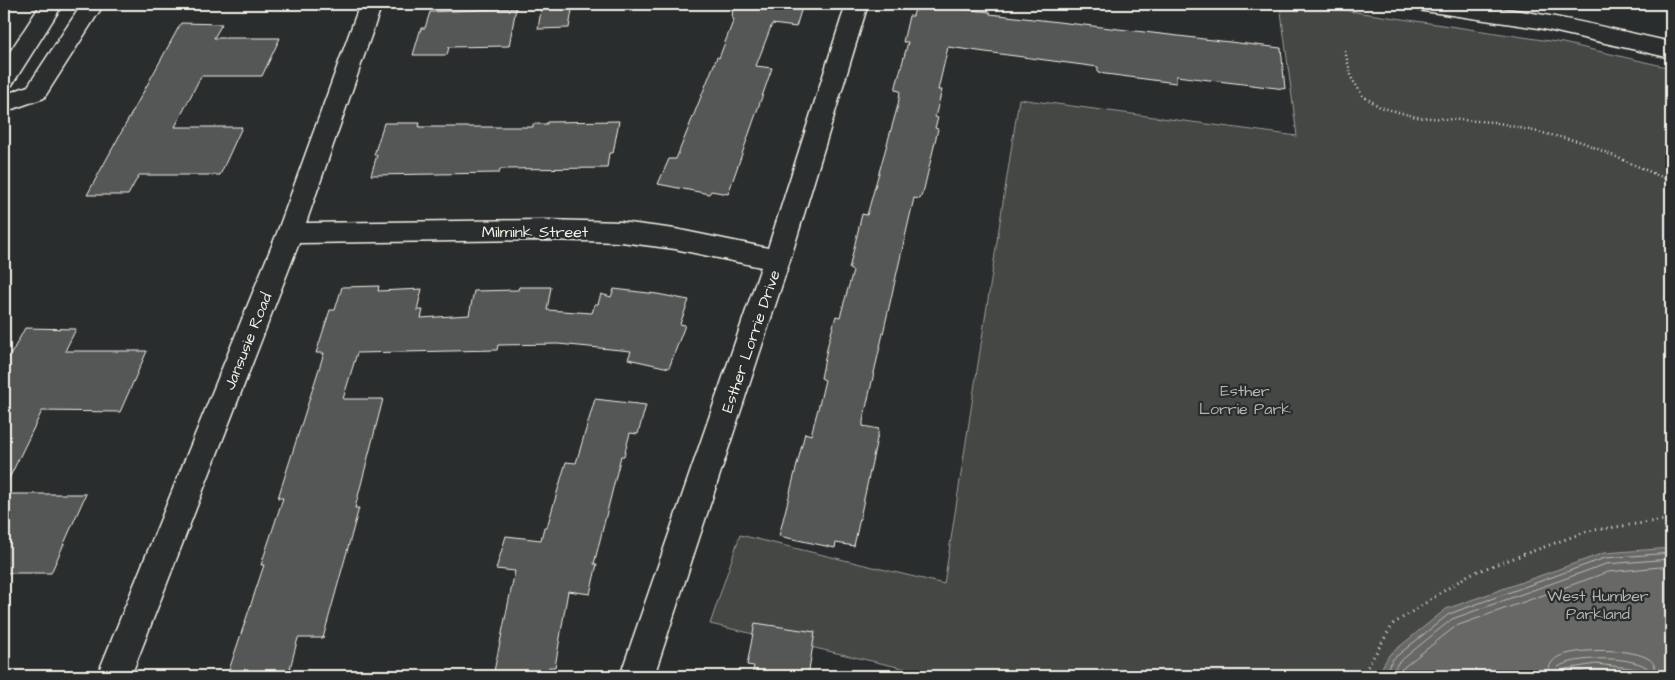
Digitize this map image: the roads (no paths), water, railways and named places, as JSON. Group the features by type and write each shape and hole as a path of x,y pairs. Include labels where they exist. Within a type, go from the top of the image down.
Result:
{"street":[{"path":"4,79 52,4"},
{"path":"4,102 36,92 93,4"},
{"name":"Jansusie Road","path":"114,676 290,233 371,4"},
{"name":"Esther Lorrie Drive","path":"638,676 777,260 857,4"},
{"path":"1424,4 1539,21 1671,50"},
{"name":"Milmink Street","path":"290,233 536,230 621,232 675,239 777,260"}],"water":[{"name":"West Humber Parkland","path":"1671,548 1671,676 1596,669 1551,676 1377,676 1389,655 1446,609 1604,553"}],"park label":[{"name":"Esther Lorrie Park","path":"1245,399"}]}
